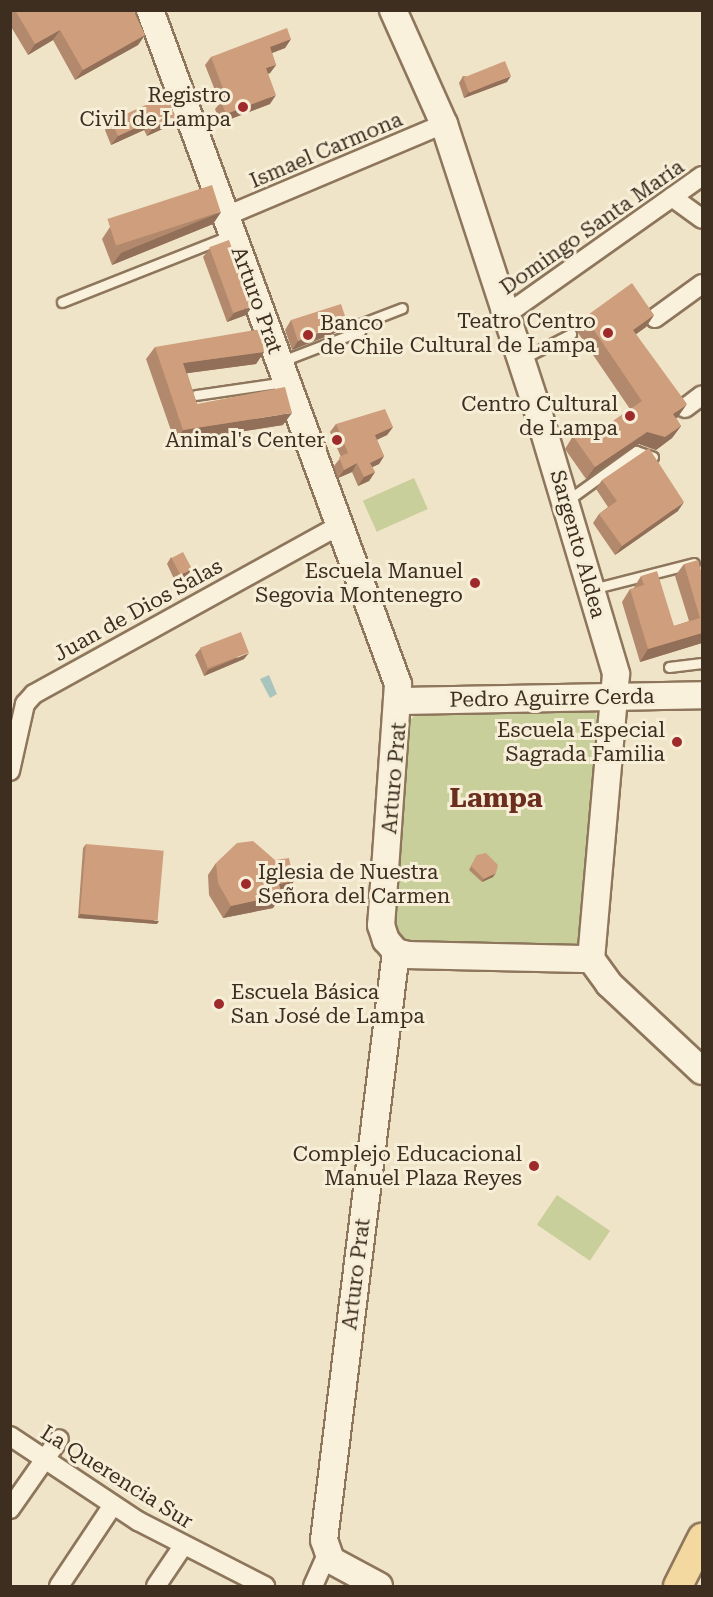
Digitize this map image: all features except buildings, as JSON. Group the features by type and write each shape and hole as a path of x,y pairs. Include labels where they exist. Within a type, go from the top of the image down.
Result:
{"main road":[{"name":"Arturo Prat","path":"150,10 230,225 337,527 396,674 401,701 381,925 396,952 325,1528 327,1554"},
{"name":"Sargento Aldea","path":"393,10 444,124 566,501 616,674 616,696 610,717 591,959"},
{"name":"Pedro Aguirre Cerda","path":"401,701 702,694"},
{"path":"396,952 591,959 609,984 702,1071"},
{"path":"678,1587 702,1538"},
{"path":"327,1554 379,1587"}],"street":[{"name":"Ismael Carmona","path":"230,225 444,124"},
{"name":"Domingo Santa María","path":"507,314 702,176"},
{"path":"672,197 702,219"},
{"path":"655,318 702,284"},
{"path":"685,408 702,395"},
{"name":"Juan de Dios Salas","path":"10,771 17,759 25,704 34,694 337,527"},
{"name":"La Querencia Sur","path":"10,1436 113,1505 183,1546 265,1587"},
{"path":"10,1509 59,1439"},
{"path":"59,1587 113,1505"},
{"path":"156,1587 183,1546"},
{"path":"313,1587 327,1554"}],"lane":[{"path":"62,303 230,225"},
{"path":"196,395 283,372 360,331 358,325 402,308"},
{"path":"521,359 571,334"},
{"path":"566,501 636,451 649,452 658,464"},
{"path":"592,589 693,562 696,572"},
{"path":"669,667 702,663"}],"green space":[{"path":"414,478 428,509 377,532 363,501"},
{"path":"592,706 602,726 585,944 578,954 408,948 390,931 410,720 419,711"},
{"path":"557,1195 610,1231 590,1261 537,1225"}],"water":[{"path":"269,675 277,694 270,698 260,679"}],"place":[{"name":"Registro Civil de Lampa","path":"243,107"},
{"name":"Teatro Centro Cultural de Lampa","path":"608,333"},
{"name":"Banco de Chile","path":"308,335"},
{"name":"Centro Cultural de Lampa","path":"630,416"},
{"name":"Animal's Center","path":"337,440"},
{"name":"Escuela Manuel Segovia Montenegro","path":"475,583"},
{"name":"Escuela Especial Sagrada Familia","path":"677,742"},
{"name":"Iglesia de Nuestra Señora del Carmen","path":"246,884"},
{"name":"Escuela Básica San José de Lampa","path":"219,1004"},
{"name":"Complejo Educacional Manuel Plaza Reyes","path":"534,1166"}],"district":[{"name":"Lampa","path":"496,799"}]}
